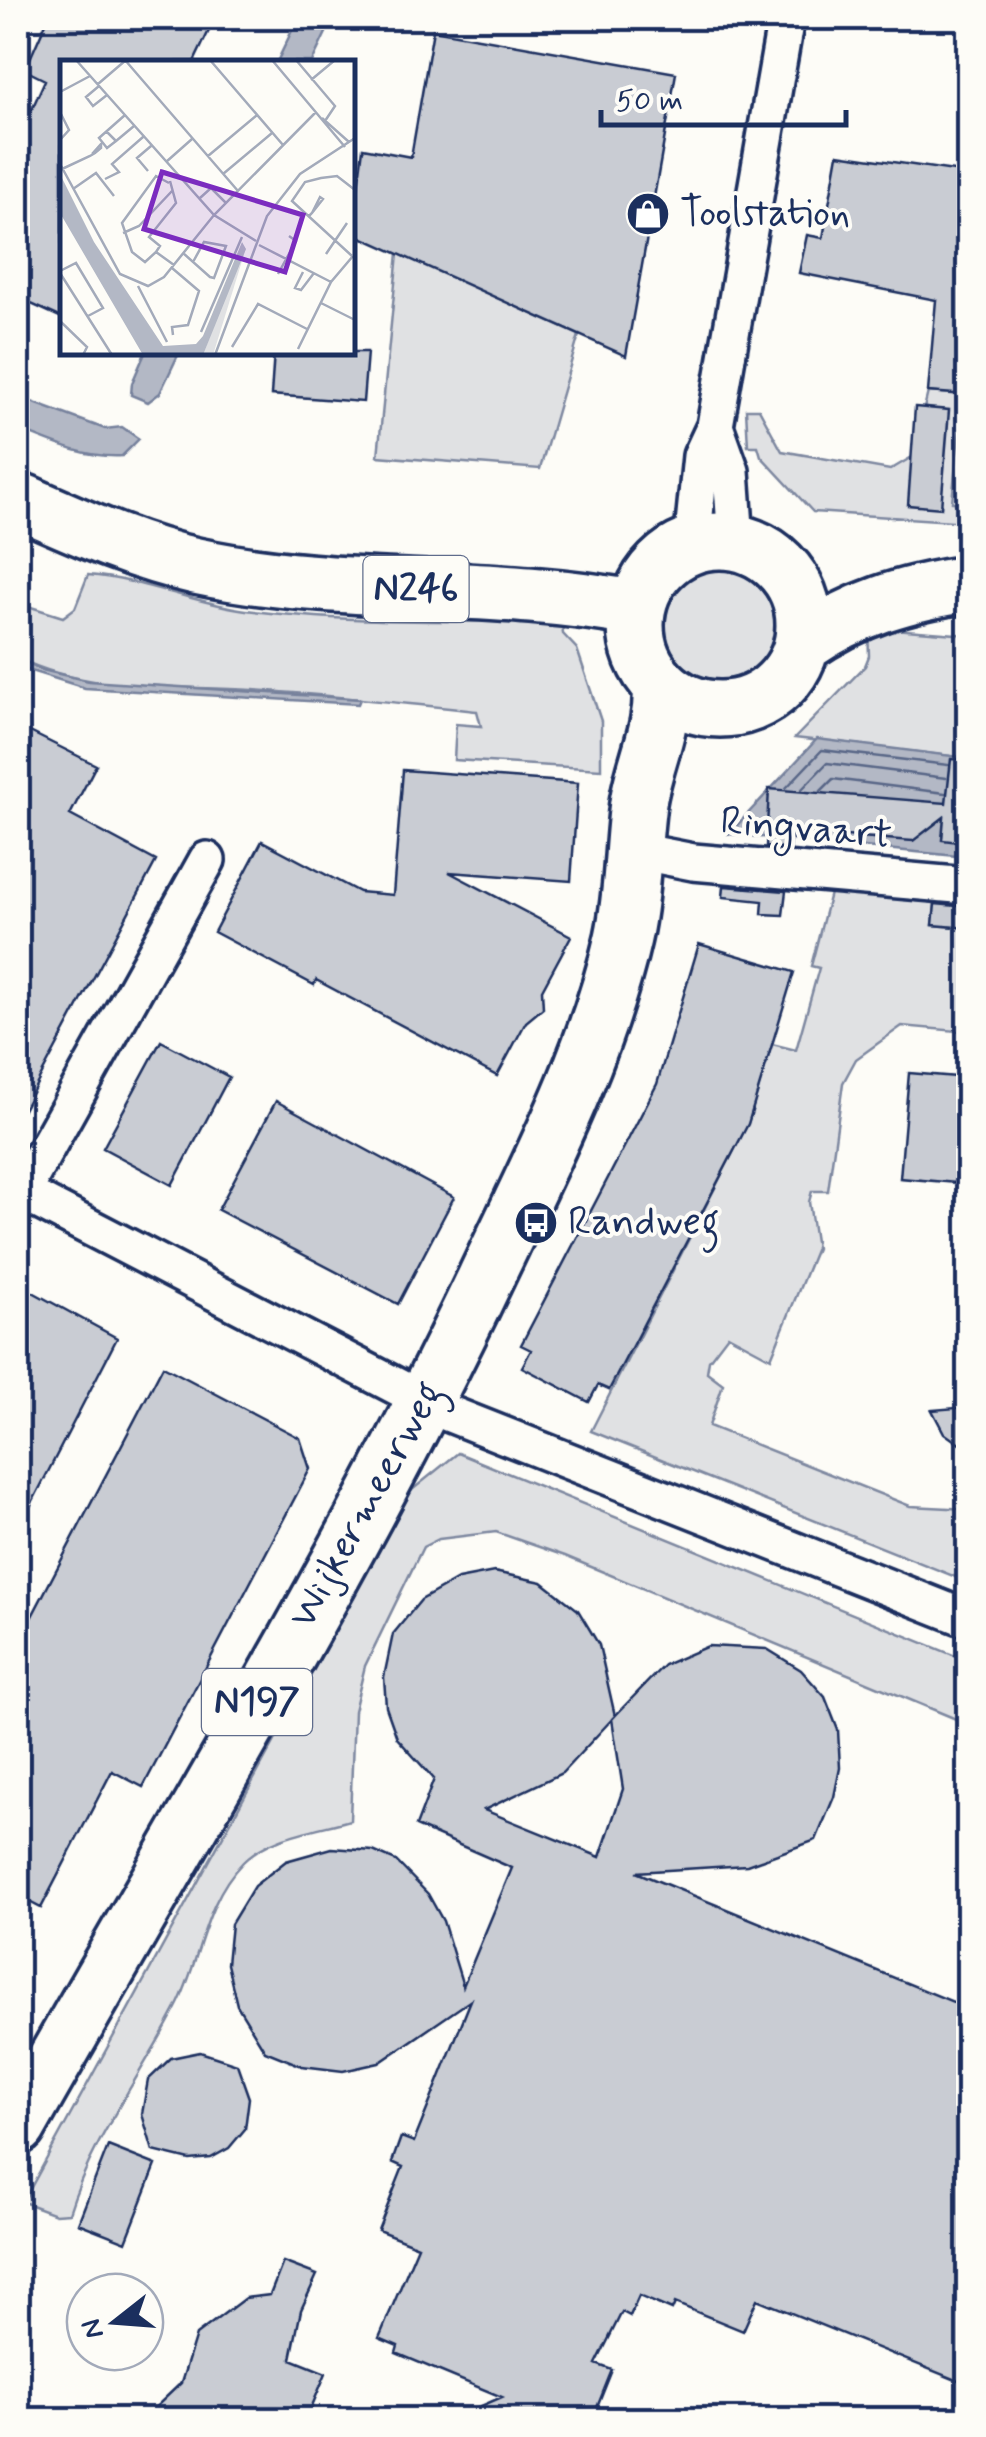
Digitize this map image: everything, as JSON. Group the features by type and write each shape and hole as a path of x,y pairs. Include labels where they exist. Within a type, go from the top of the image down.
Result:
{"main road":[{"name":"N246","path":"18,500 102,536 195,566 287,579 562,598 637,609"},
{"path":"803,644 802,600 793,580 768,554 714,542 656,569 637,609 636,637 645,664 661,686 700,707 722,710 744,706 782,683 803,644 834,623 875,604 968,582"},
{"path":"793,580 911,575 968,582"},
{"name":"Wijkermeerweg","path":"18,2126 426,1403 526,1196 611,982 637,851 638,802 662,709 661,686"},
{"name":"Wijkermeerweg","path":"637,851 694,742 722,710"}],"street":[{"path":"714,542 731,471 715,426 786,18"},
{"name":"Ringvaart","path":"637,851 694,862 968,886"},
{"path":"207,860 20,1191 426,1403 968,1618"}],"shaded area":[{"path":"398,253 579,335 540,469 378,456"},
{"path":"928,392 963,395 952,502 968,504 968,522 813,512 761,456 758,446 748,446 746,409 759,409 782,451 890,470 912,457"},
{"path":"717,569 739,573 758,586 771,605 775,627 771,649 758,668 739,681 717,685 695,681 676,668 663,649 659,627 663,605 676,586 695,573"},
{"path":"88,575 128,581 226,607 285,614 562,622 563,634 577,649 601,721 601,769 454,760 456,724 481,726 477,711 281,692 103,682 73,677 18,658 18,603 63,617 75,608"},
{"path":"868,627 968,635 968,758 795,738 865,666 869,656"},
{"path":"834,878 926,894 935,904 933,925 968,928 968,1032 902,1026 856,1059 843,1083 828,1191 812,1191 809,1202 816,1248 771,1358 728,1335 709,1360 707,1372 723,1384 709,1426 910,1506 968,1509 968,1582 591,1431 748,1123 772,1044 796,1050 819,968 811,966"},
{"path":"458,1453 968,1661 968,1724 565,1556 496,1532 439,1539 423,1547 365,1666 354,1711 350,1820 279,1840 243,1862 219,1895 176,2008 90,2159 69,2213 55,2214 23,2202 412,1490"}],"water":[{"path":"298,18 333,18 313,60 278,60"},
{"path":"144,355 178,355 160,393 148,402 131,395"},
{"path":"18,397 105,429 122,427 139,439 122,456 95,455 56,444 18,429"},
{"path":"18,658 42,670 89,681 360,699 358,704 85,688 18,667"},
{"path":"817,739 968,758 968,857 729,834"}],"building":[{"path":"48,18 215,18 195,60 60,60 60,317 18,298 18,140 45,80 25,70"},
{"path":"433,30 676,73 626,356 355,234 363,148 411,157"},
{"path":"838,154 968,173 968,395 928,392 936,300 799,273 807,235 823,238"},
{"path":"367,352 363,402 271,395 274,355"},
{"path":"915,407 949,410 941,508 908,505"},
{"path":"18,726 96,765 70,815 156,861 18,1119"},
{"path":"951,759 968,760 968,843 942,840 944,817 913,841 792,832 790,849 766,847 769,789 946,803"},
{"path":"403,770 578,783 571,881 449,872 571,936 542,990 543,1008 526,1022 497,1076 316,980 314,985 214,932 262,841 359,892 393,895"},
{"path":"724,886 786,891 783,915 762,914 763,901 723,897"},
{"path":"935,904 968,907 968,928 933,925"},
{"path":"699,944 794,972 748,1124 609,1390 598,1385 589,1402 522,1367 531,1350 521,1345 657,1084"},
{"path":"161,1041 229,1077 172,1185 103,1148"},
{"path":"909,1073 968,1078 968,1184 900,1178"},
{"path":"276,1101 454,1197 398,1304 218,1210"},
{"path":"18,1284 117,1338 18,1530"},
{"path":"163,1366 300,1438 310,1469 143,1787 112,1771 41,1908 18,1896 18,1614 30,1620"},
{"path":"968,1407 968,1450 944,1433 932,1410"},
{"path":"494,1572 542,1582 578,1610 599,1645 615,1716 664,1665 708,1646 767,1649 801,1670 825,1697 838,1730 840,1768 834,1797 816,1840 747,1865 636,1872 968,2008 968,2385 757,2299 743,2331 675,2303 672,2310 639,2296 630,2316 622,2312 596,2364 612,2370 592,2420 449,2420 502,2397 396,2353 398,2346 379,2338 418,2246 378,2230 403,2167 392,2162 401,2137 414,2142 471,2000 379,2063 343,2071 302,2066 265,2051 237,2005 227,1964 231,1924 254,1886 286,1861 332,1848 373,1851 396,1861 428,1894 443,1921 463,1986 512,1868 416,1826 434,1779 397,1738 386,1707 384,1677 393,1634 421,1600 458,1579","holes":["612,1719 623,1789 600,1857 484,1810 562,1773"]},
{"path":"200,2052 237,2064 249,2098 245,2129 229,2148 211,2158 190,2160 153,2151 142,2114 148,2080 171,2058"},
{"path":"108,2146 156,2165 126,2242 78,2223"},
{"path":"283,2262 317,2275 301,2310 291,2359 326,2373 306,2420 142,2420 181,2383 196,2335 245,2298 270,2295"}],"place":[{"name":"Toolstation","path":"648,214"},
{"name":"Randweg","path":"536,1223"}]}
